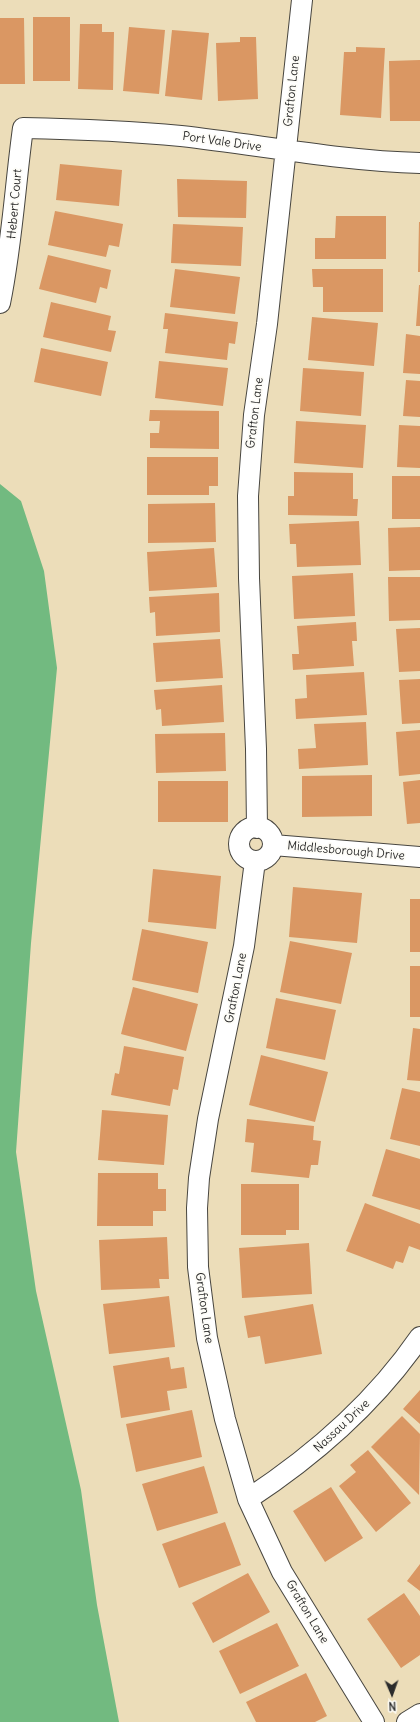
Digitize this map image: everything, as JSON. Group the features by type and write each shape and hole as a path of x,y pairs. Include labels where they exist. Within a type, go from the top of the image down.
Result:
{"street":[{"name":"Grafton Lane","path":"256,828 256,749 248,564 248,496 254,415 267,324 302,0"},
{"name":"Port Vale Drive","path":"23,128 76,129 173,136 362,160 420,163"},
{"name":"Hebert Court","path":"0,303 11,245 16,182 23,128"},
{"path":"256,828 267,832 271,836 273,845 271,853 267,857 255,861 243,855 240,845 243,835 251,829 256,828"},
{"name":"Middlesborough Drive","path":"273,845 420,857"},
{"name":"Grafton Lane","path":"255,861 237,984 203,1149 197,1208 198,1267 207,1338 225,1419 248,1498 282,1572 374,1722"},
{"name":"Nassau Drive","path":"248,1498 297,1465 347,1423 391,1376 420,1337"},
{"path":"407,1722 420,1714"}],"green space":[{"path":"0,484 21,501 44,571 57,668 31,943 16,1152 36,1291 81,1490 97,1605 119,1722 0,1722"}],"building":[{"path":"33,17 70,17 70,81 33,81"},
{"path":"0,18 24,18 25,84 0,84"},
{"path":"80,24 102,24 102,32 114,32 113,90 78,89"},
{"path":"129,27 165,30 159,94 123,91"},
{"path":"172,30 209,33 202,100 165,96"},
{"path":"240,37 256,37 258,99 218,101 216,43 240,42"},
{"path":"356,47 385,48 381,118 340,115 344,52 356,52"},
{"path":"420,60 420,121 390,121 389,61"},
{"path":"60,164 122,170 119,206 56,200"},
{"path":"177,179 247,181 246,218 178,217"},
{"path":"55,211 123,224 119,247 109,245 106,257 48,245"},
{"path":"336,216 386,216 386,259 315,259 315,238 335,238"},
{"path":"419,222 420,272 418,272"},
{"path":"173,224 243,227 241,266 171,263"},
{"path":"48,255 111,270 107,289 100,287 96,303 39,289"},
{"path":"175,269 240,277 235,314 170,307"},
{"path":"312,269 383,269 383,312 323,312 323,287 313,287"},
{"path":"419,285 420,326 416,326"},
{"path":"51,302 111,316 108,330 116,331 111,352 43,337"},
{"path":"165,313 238,322 235,344 229,343 227,360 165,353 168,329 163,329"},
{"path":"312,317 378,323 374,366 308,360"},
{"path":"406,334 420,336 420,374 403,373"},
{"path":"41,348 108,362 101,396 34,382"},
{"path":"159,361 228,368 223,406 155,398"},
{"path":"303,368 364,372 361,416 300,411"},
{"path":"406,380 420,381 420,417 403,416"},
{"path":"150,410 219,411 219,449 150,448 150,433 159,433 160,421 149,421"},
{"path":"296,421 366,425 363,468 294,463"},
{"path":"399,425 420,426 420,468 397,467"},
{"path":"147,457 218,457 218,486 209,486 209,495 147,495"},
{"path":"294,472 353,473 353,499 358,499 357,516 288,515 288,496 294,496"},
{"path":"392,476 420,476 420,519 392,519"},
{"path":"215,503 216,542 148,543 148,504"},
{"path":"359,521 361,565 297,567 296,544 290,544 289,524"},
{"path":"420,527 420,570 389,571 388,528"},
{"path":"214,548 217,587 149,591 147,552"},
{"path":"353,573 355,616 294,619 292,576"},
{"path":"388,577 420,577 420,620 389,621"},
{"path":"219,593 220,632 156,636 155,612 150,613 149,597"},
{"path":"356,622 357,641 352,641 354,666 293,670 292,654 299,654 297,626"},
{"path":"420,628 420,671 399,672 396,629"},
{"path":"220,639 223,678 156,682 153,643"},
{"path":"364,672 367,715 296,719 295,699 307,698 306,675"},
{"path":"420,679 420,723 402,724 399,680"},
{"path":"222,685 224,722 162,726 161,709 156,710 154,690"},
{"path":"366,722 368,765 299,769 298,749 316,748 314,724"},
{"path":"420,730 420,774 399,776 396,732"},
{"path":"225,733 226,771 156,773 155,734"},
{"path":"372,775 372,816 302,817 302,776"},
{"path":"420,780 420,823 407,824 403,782"},
{"path":"158,781 228,781 228,822 158,822"},
{"path":"153,869 221,876 216,929 148,922"},
{"path":"293,887 362,893 357,943 289,937"},
{"path":"410,899 420,899 420,952 410,952"},
{"path":"142,929 208,942 198,993 132,980"},
{"path":"290,941 352,953 341,1004 280,992"},
{"path":"410,966 420,966 420,1017 410,1017"},
{"path":"133,987 198,1004 186,1051 121,1034"},
{"path":"276,998 336,1010 325,1060 266,1048"},
{"path":"413,1028 420,1029 420,1081 407,1080"},
{"path":"124,1046 184,1057 178,1090 173,1089 170,1106 111,1095 115,1073 119,1074"},
{"path":"261,1055 328,1072 315,1122 249,1105"},
{"path":"402,1088 420,1092 420,1146 390,1139"},
{"path":"102,1110 168,1115 164,1165 98,1160"},
{"path":"247,1119 314,1126 313,1140 321,1141 318,1165 311,1165 309,1178 251,1172 254,1143 245,1142"},
{"path":"386,1149 420,1159 420,1210 372,1196"},
{"path":"98,1173 158,1173 158,1189 166,1189 166,1211 153,1211 153,1226 97,1226"},
{"path":"241,1184 299,1184 299,1230 286,1230 286,1235 241,1235"},
{"path":"365,1203 420,1224 420,1250 409,1246 403,1263 396,1261 393,1269 346,1251"},
{"path":"167,1237 169,1279 159,1279 160,1288 101,1290 99,1240"},
{"path":"309,1243 312,1294 242,1298 239,1248"},
{"path":"169,1296 175,1347 109,1354 103,1304"},
{"path":"313,1304 322,1354 265,1364 260,1336 248,1338 244,1316"},
{"path":"169,1357 171,1369 184,1367 187,1388 167,1391 170,1410 121,1418 113,1366"},
{"path":"420,1390 420,1424 403,1409"},
{"path":"192,1410 202,1457 136,1472 126,1424"},
{"path":"402,1416 420,1434 419,1495 371,1447"},
{"path":"368,1450 411,1503 376,1532 339,1486 356,1472 350,1465"},
{"path":"204,1466 218,1513 157,1531 142,1484"},
{"path":"331,1487 363,1538 325,1562 293,1511"},
{"path":"225,1522 241,1565 179,1588 162,1544"},
{"path":"420,1564 420,1591 407,1581"},
{"path":"248,1573 270,1612 213,1643 192,1603"},
{"path":"404,1593 420,1616 420,1655 401,1668 367,1619"},
{"path":"277,1623 299,1666 240,1694 219,1651"},
{"path":"306,1673 327,1716 315,1722 256,1722 246,1702"}]}
